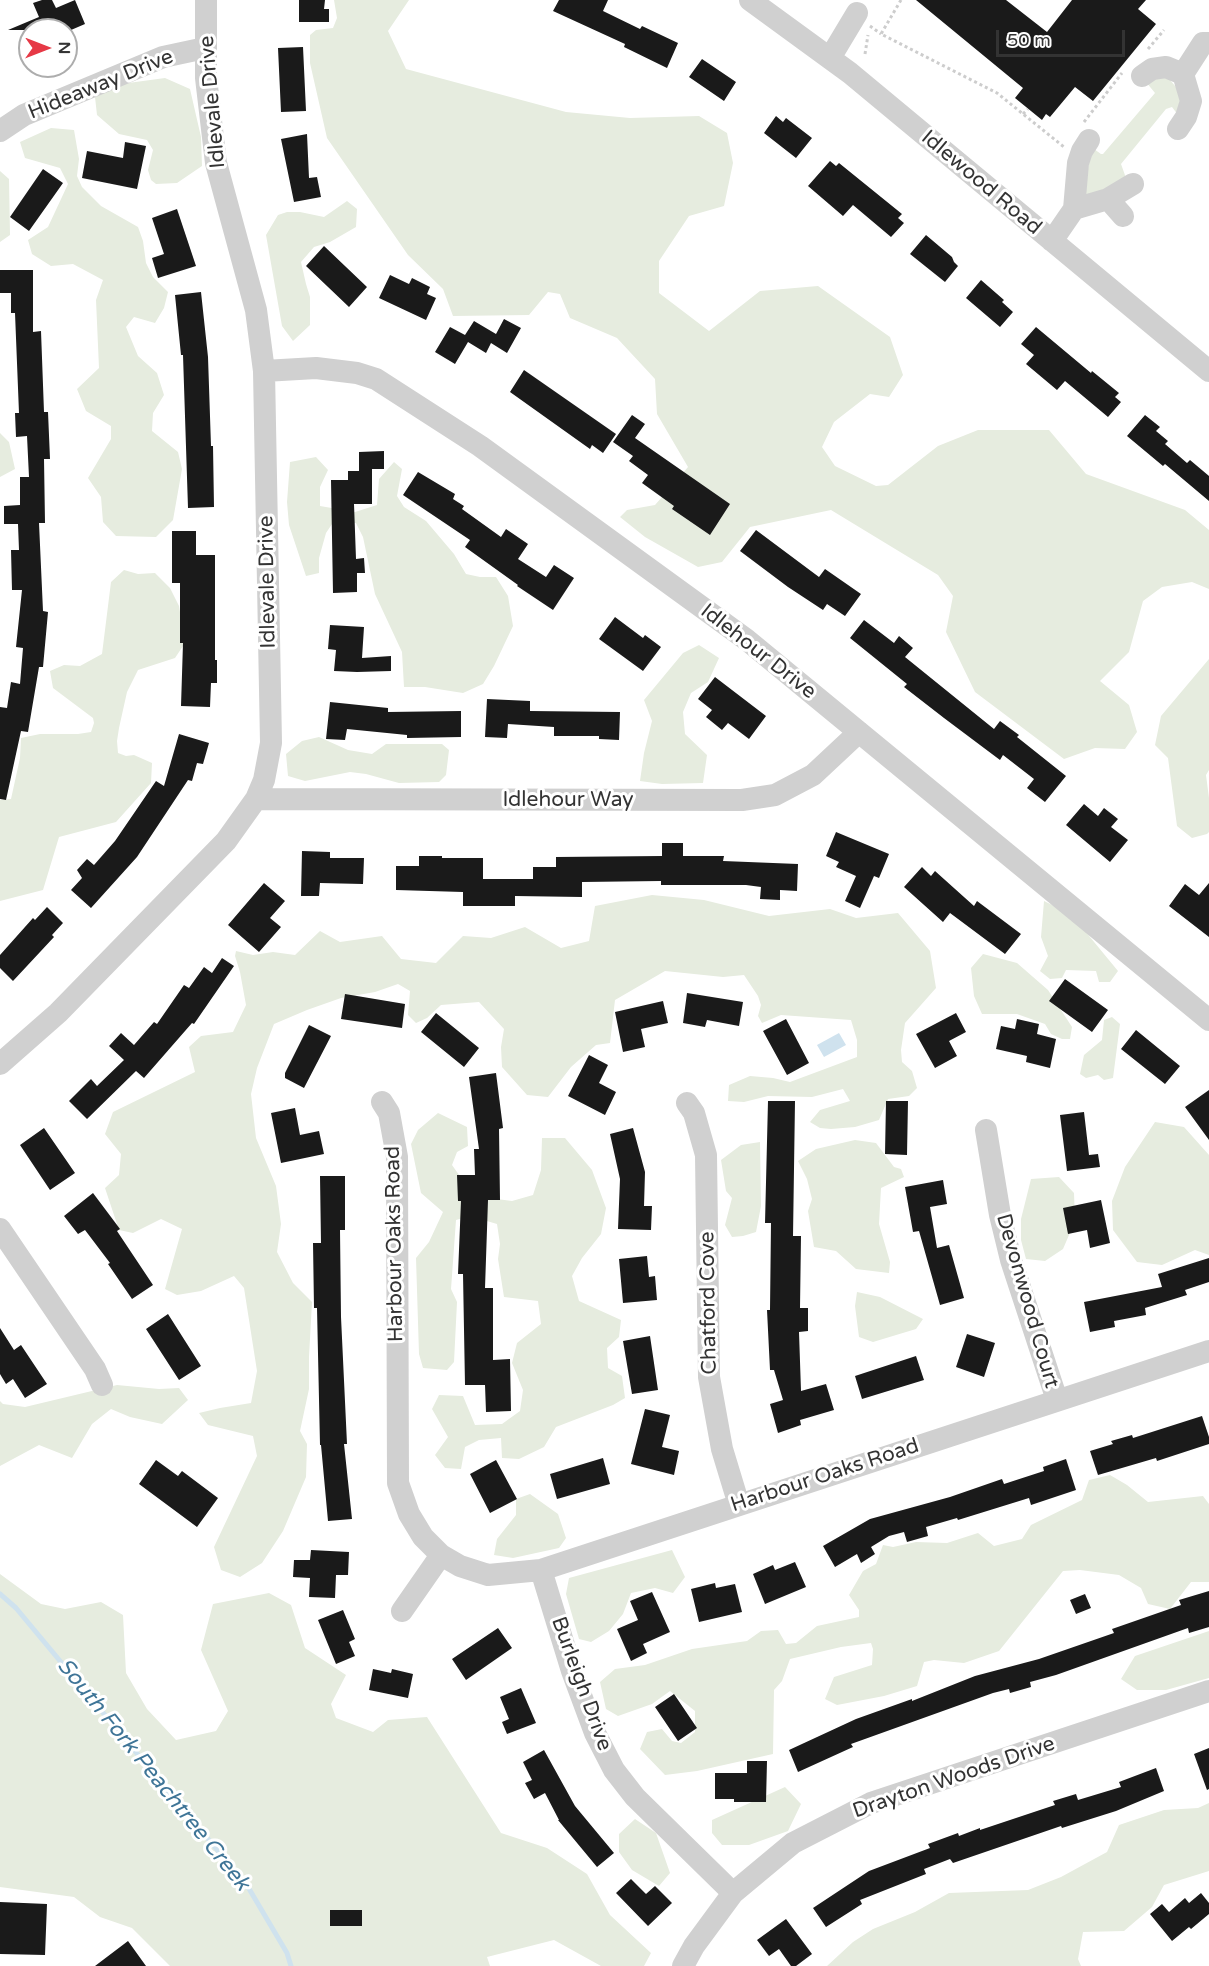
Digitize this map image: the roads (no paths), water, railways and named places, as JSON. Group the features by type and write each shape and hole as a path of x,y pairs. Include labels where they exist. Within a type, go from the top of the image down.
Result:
{"street":[{"name":"Idlevale Drive","path":"0,1064 58,1013 226,841 256,799 264,780 271,743 264,371 256,310 216,163 206,78 206,0"},
{"name":"Idlewood Road","path":"750,0 830,58 1209,371"},
{"path":"830,58 857,13"},
{"path":"1178,129 1186,117 1191,101 1183,74 1203,43 1209,43"},
{"name":"Hideaway Drive","path":"0,131 24,115 163,57 205,48"},
{"path":"1142,67 1152,69 1166,67 1183,74"},
{"path":"1052,241 1074,210 1078,163 1082,151 1078,138"},
{"path":"1074,210 1108,199 1133,184"},
{"path":"1108,199 1124,216"},
{"name":"Idlehour Drive","path":"264,371 316,368 357,373 376,379 480,446 747,640 1209,1020"},
{"name":"Idlehour Way","path":"256,799 742,800 775,795 813,775 859,732"},
{"name":"Harbour Oaks Road","path":"382,1102 389,1113 397,1157 398,1483 409,1514 423,1537 441,1555 460,1566 488,1575 542,1570 1209,1351"},
{"name":"Chatford Cove","path":"687,1103 694,1113 706,1155 710,1377 722,1449 739,1505"},
{"name":"Devonwood Court","path":"986,1130 1000,1215 1011,1260 1057,1400"},
{"path":"0,1229 95,1369 102,1384"},
{"path":"402,1611 441,1555"},
{"name":"Burleigh Drive","path":"542,1570 572,1671 595,1733 614,1770 636,1797 733,1893"},
{"name":"Drayton Woods Drive","path":"683,1966 694,1946 733,1893 793,1843 872,1803 1209,1691"}],"water":[{"path":"839,1033 846,1045 824,1057 817,1045"}],"waterway":[{"name":"South Fork Peachtree Creek","path":"0,1594 16,1608 248,1887 287,1953 291,1966"}]}
